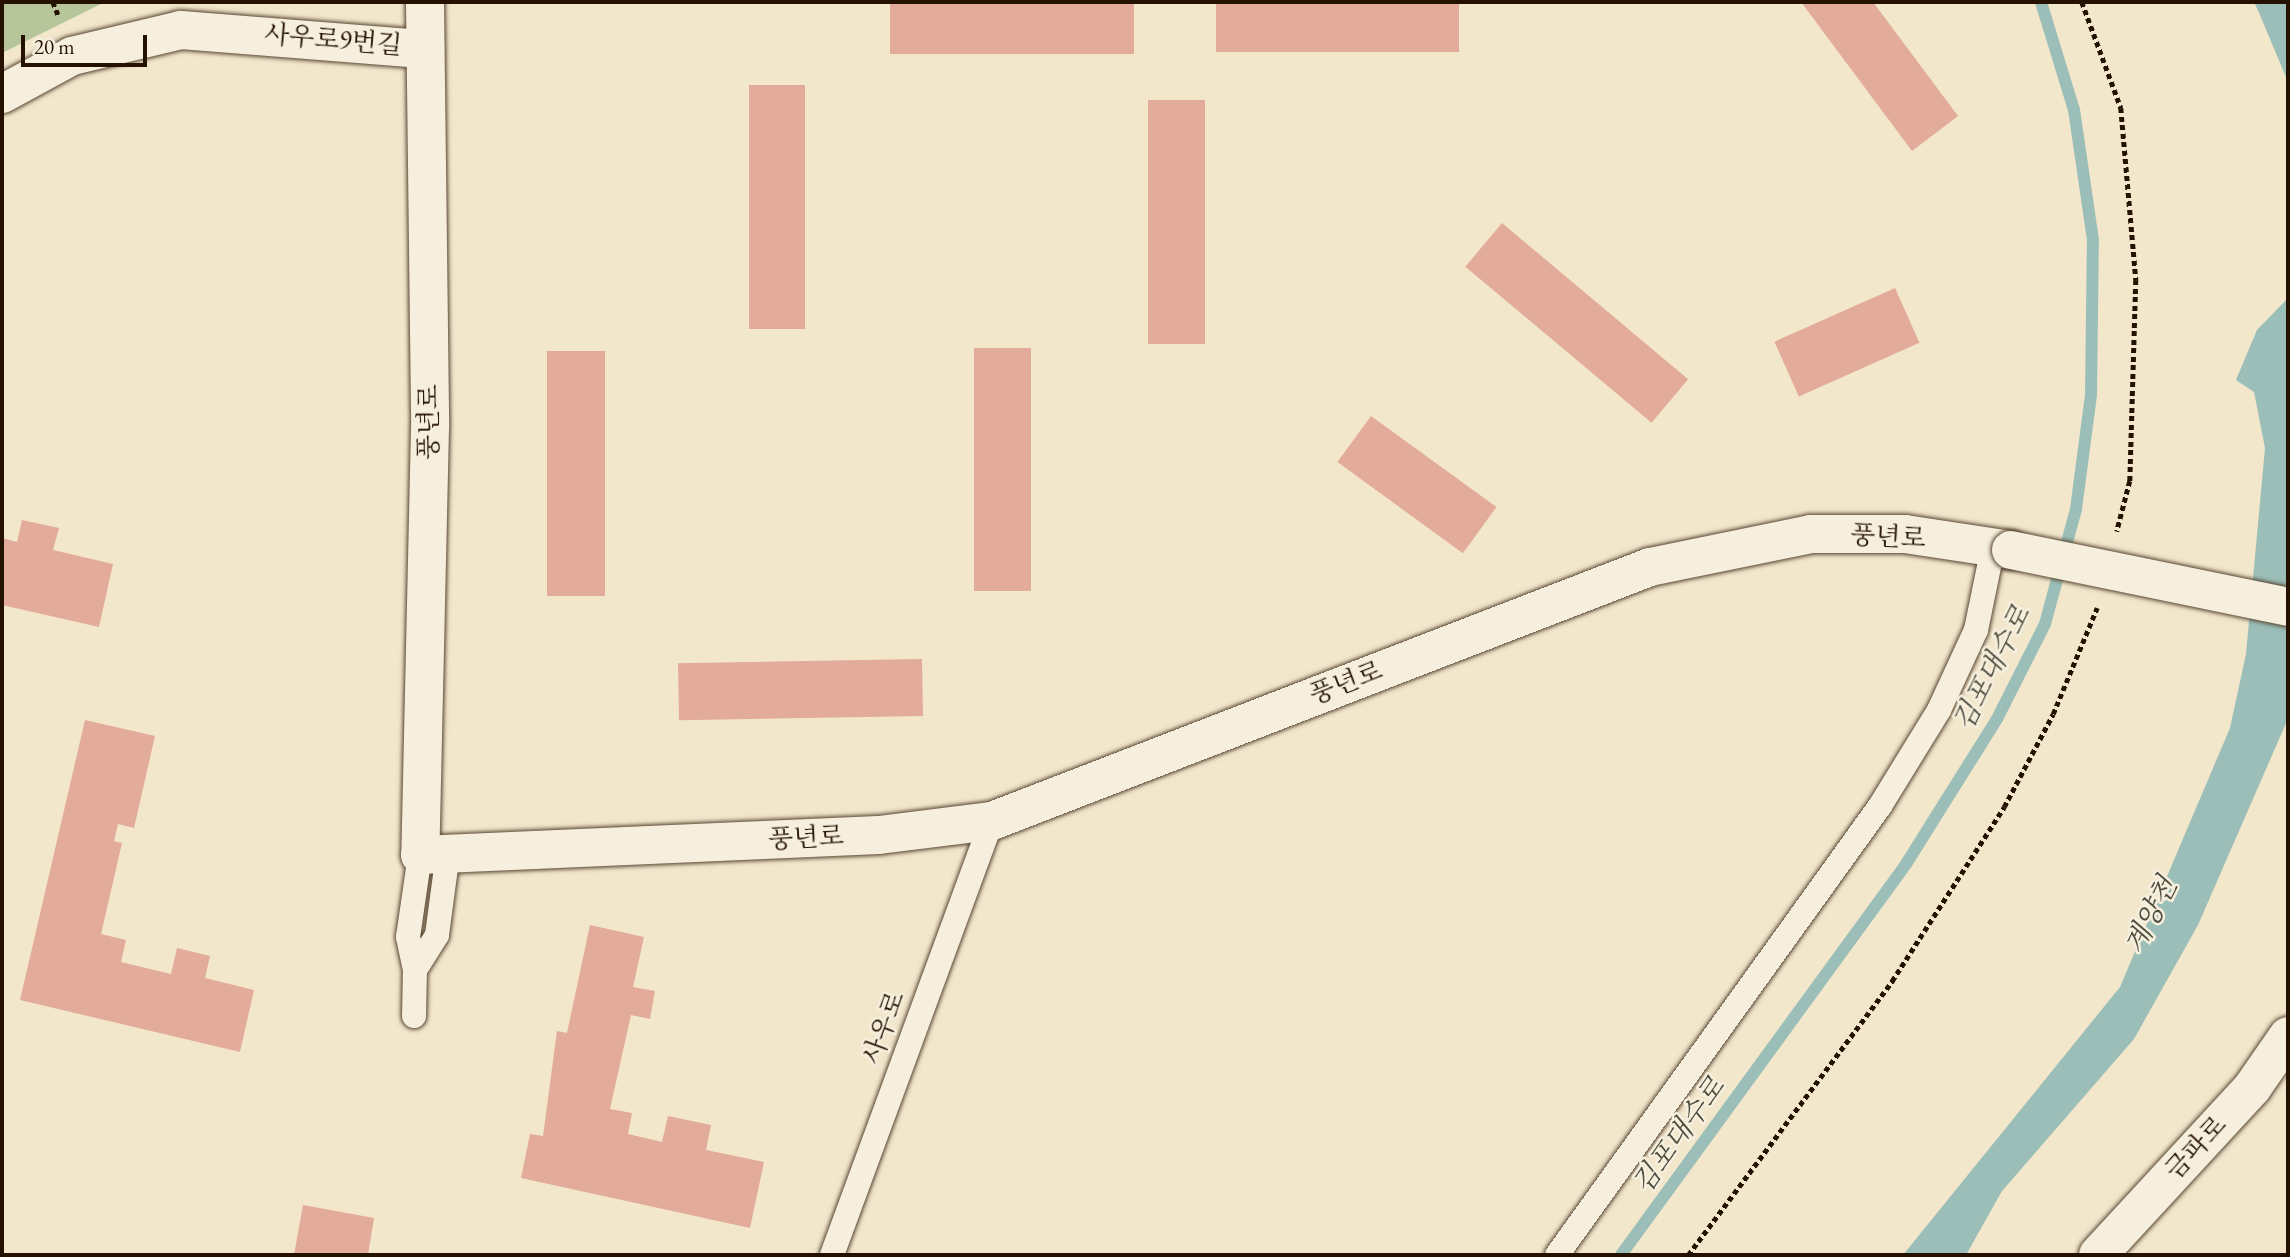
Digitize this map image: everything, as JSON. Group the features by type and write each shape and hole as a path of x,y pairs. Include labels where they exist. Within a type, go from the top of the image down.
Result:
{"street":[{"name":"풍년로","path":"425,2 434,854 879,835 992,821 1650,567 1811,534 1905,534 2002,549 2288,607"},
{"name":"사우로9번길","path":"2,94 72,56 181,30 425,49"},
{"name":"금파로","path":"2098,1255 2252,1088 2288,1036"}],"lane":[{"path":"1557,1255 1880,806 1926,732 1976,630 2002,549"},
{"name":"사우로","path":"832,1255 992,821"},
{"path":"414,1016 415,970 408,937 434,854"}],"green space":[{"path":"2,2 105,2 2,53"}],"water":[{"path":"2254,2 2288,2 2288,82 2260,15"},
{"path":"2288,298 2287,721 2198,925 2134,1039 2002,1191 1966,1255 1903,1255 2120,987 2230,728 2246,654 2265,448 2254,392 2236,380 2257,330"}],"building":[{"path":"890,2 1134,2 1134,54 890,54"},
{"path":"1216,2 1459,2 1459,52 1216,52"},
{"path":"1801,2 1873,2 1958,116 1912,151"},
{"path":"749,85 805,85 805,329 749,329"},
{"path":"1148,100 1205,100 1205,344 1148,344"},
{"path":"1502,223 1688,379 1652,423 1465,267"},
{"path":"1895,288 1919,343 1799,397 1774,342"},
{"path":"974,348 1031,348 1031,591 974,591"},
{"path":"547,351 605,351 605,596 547,596"},
{"path":"1371,416 1496,507 1463,553 1337,462"},
{"path":"22,520 59,528 53,550 113,564 99,627 2,605 2,538 17,542"},
{"path":"922,659 923,716 679,720 678,663"},
{"path":"85,720 155,736 134,828 118,824 114,841 122,843 101,934 126,940 121,962 171,974 177,948 210,956 205,978 254,990 240,1052 20,1000"},
{"path":"590,925 644,937 633,987 655,991 650,1019 631,1015 610,1109 632,1113 628,1134 662,1142 668,1116 711,1125 706,1150 764,1162 750,1228 521,1178 530,1134 543,1136 557,1031 567,1033"},
{"path":"303,1205 374,1218 368,1255 294,1255"}],"waterway":[{"name":"김포대수로","path":"1621,1255 1906,864 1997,719 2045,624 2076,509 2091,395 2093,240 2074,110 2041,2"}],"water label":[{"name":"계양천","path":"2150,915"}]}
